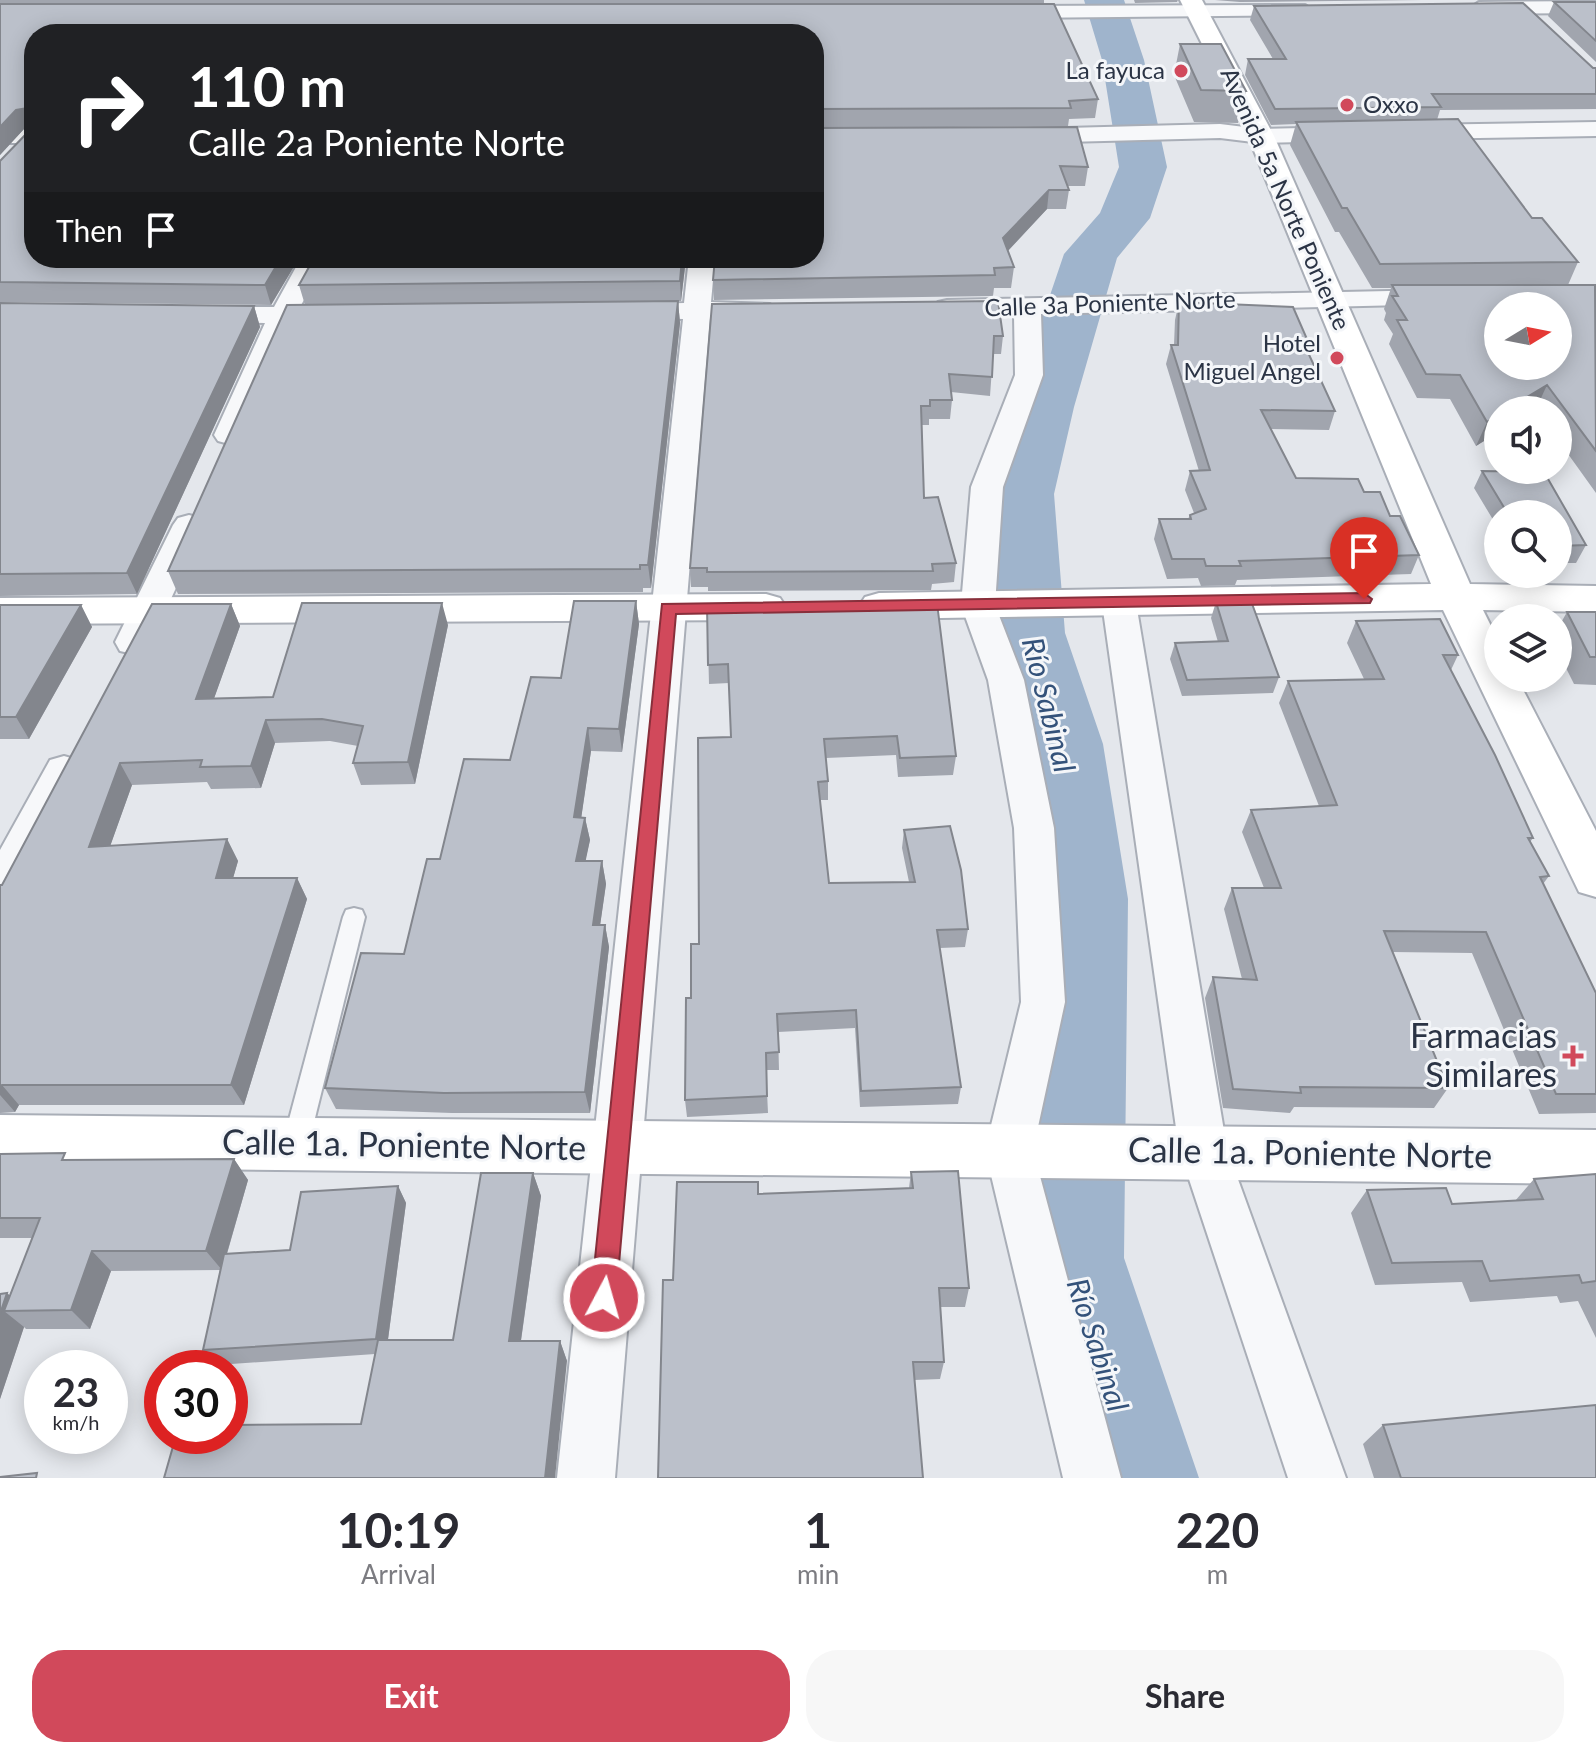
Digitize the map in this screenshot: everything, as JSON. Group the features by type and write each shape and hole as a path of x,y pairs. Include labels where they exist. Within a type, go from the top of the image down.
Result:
{"main road":[{"name":"Avenida 5a Norte Poniente","path":"1183,8 1233,129 1332,298 1456,597 1596,878"},
{"path":"0,611 823,607 1456,597 1596,599"},
{"name":"Calle 1a. Poniente Norte","path":"0,1141 1194,1149 1596,1157"}],"street":[{"path":"1462,9 1520,4 1596,7"},
{"path":"1520,4 1545,28"},
{"path":"991,12 1183,8 1322,11"},
{"path":"1387,127 1596,113"},
{"path":"1012,136 1125,135 1357,117"},
{"path":"1233,129 1596,129"},
{"path":"0,136 24,136"},
{"path":"8,163 24,146"},
{"path":"121,665 151,609 282,316 308,268"},
{"path":"586,1478 701,268"},
{"name":"Calle 3a Poniente Norte","path":"917,309 1456,297"},
{"path":"1036,308 1029,375 987,487 991,605 1034,828 1043,1002 1011,1150 1092,1478"},
{"path":"602,312 792,310"},
{"path":"188,315 362,315"},
{"path":"1117,604 1194,1149 1317,1478"},
{"path":"0,888 75,748"}],"lane":[{"path":"295,1145 354,917"}],"building":[{"path":"1554,2 1596,2 1596,41"},
{"path":"1523,3 1596,68 1596,94 1432,94 1441,107 1275,109 1248,59 1286,59 1254,6"},
{"path":"0,4 1054,4 1098,99 1069,101 1071,108 824,109 824,24 24,24 24,109 16,110 0,127"},
{"path":"1180,44 1221,44 1246,91 1201,90"},
{"path":"1458,119 1532,218 1542,218 1578,262 1380,264 1347,208 1342,208 1296,122"},
{"path":"1077,127 1088,167 1060,166 1069,190 1049,190 1003,238 1014,267 994,268 995,275 713,280 714,268 824,268 824,128"},
{"path":"24,136 24,268 275,268 265,285 0,282 0,161"},
{"path":"308,268 681,268 680,281 299,285"},
{"path":"1392,285 1595,285 1596,451 1572,419 1572,396 1555,396 1547,385 1529,396 1484,396 1484,417 1460,375 1426,374 1397,320 1407,320 1392,296 1398,296"},
{"path":"678,301 648,565 640,565 640,569 168,571 287,305"},
{"path":"998,301 1003,336 994,336 992,377 949,374 952,400 930,400 930,406 921,406 924,498 938,497 956,563 932,564 933,571 707,572 707,568 690,568 712,304"},
{"path":"1179,302 1293,307 1310,346 1305,346 1335,411 1261,410 1296,478 1358,479 1364,492 1380,492 1390,516 1400,516 1419,555 1239,561 1241,566 1206,566 1204,559 1172,559 1159,519 1191,519 1190,515 1206,509 1190,471 1210,470 1171,345 1178,345"},
{"path":"0,303 254,306 127,573 0,574"},
{"path":"1490,484 1551,484 1560,500 1500,500"},
{"path":"1572,521 1586,545 1572,546"},
{"path":"574,601 636,601 619,729 588,728 574,817 585,818 576,861 602,861 593,925 605,925 585,1092 444,1093 325,1088 361,953 404,954 427,859 440,859 464,759 510,760 531,677 561,678"},
{"path":"1251,601 1279,677 1187,680 1175,643 1228,641 1216,602"},
{"path":"302,603 442,603 408,762 353,763 363,726 322,719 266,720 251,766 200,767 202,760 120,763 89,847 227,839 216,878 297,878 231,1085 2,1085 0,1089 0,885 152,604 231,604 196,699 273,697"},
{"path":"937,603 956,756 900,758 897,736 824,739 828,781 818,782 829,883 915,882 904,830 950,826 961,870 968,929 937,930 961,1087 861,1091 856,1010 777,1014 779,1052 766,1053 767,1096 685,1100 686,998 691,998 691,944 699,944 698,738 731,737 728,664 708,665 707,605"},
{"path":"0,605 81,605 16,717 0,717"},
{"path":"1572,612 1596,612 1596,657 1590,657 1572,622"},
{"path":"1440,619 1458,655 1443,655 1495,755 1533,838 1528,838 1549,876 1540,877 1596,993 1596,1094 1556,1094 1486,932 1384,931 1448,1088 1300,1087 1301,1093 1233,1089 1213,977 1257,980 1232,888 1281,888 1251,810 1337,805 1288,681 1384,679 1356,621"},
{"path":"65,1153 62,1160 234,1159 206,1251 92,1251 71,1310 4,1311 40,1218 0,1218 0,1154"},
{"path":"958,1171 969,1288 939,1288 944,1362 913,1362 923,1478 658,1478 663,1280 673,1280 677,1182 758,1182 758,1194 913,1188 911,1172"},
{"path":"481,1173 533,1173 509,1341 560,1341 545,1478 164,1478 171,1454 248,1454 248,1425 361,1424 378,1340 453,1340"},
{"path":"1596,1174 1596,1281 1582,1283 1579,1275 1490,1281 1482,1261 1392,1263 1367,1190 1446,1188 1452,1204 1543,1199 1534,1179"},
{"path":"398,1186 376,1339 203,1350 224,1254 290,1250 301,1192"},
{"path":"7,1293 0,1314 0,1294"},
{"path":"1596,1405 1596,1478 1401,1478 1383,1425"},
{"path":"37,1473 36,1478 0,1478 0,1477"}],"waterway":[{"name":"Río Sabinal","path":"1104,0 1123,60 1143,167 1124,218 1091,254 1043,407 1021,494 1028,633 1063,744 1084,899 1070,1258 1139,1478"}],"place":[{"name":"La fayuca","path":"1181,71"},
{"name":"Oxxo","path":"1347,105"},
{"name":"Hotel Miguel Angel","path":"1337,358"},
{"name":"Farmacias Similares","path":"1573,1056"}],"route":[{"path":"604,1298 668,608 1364,599"}]}
